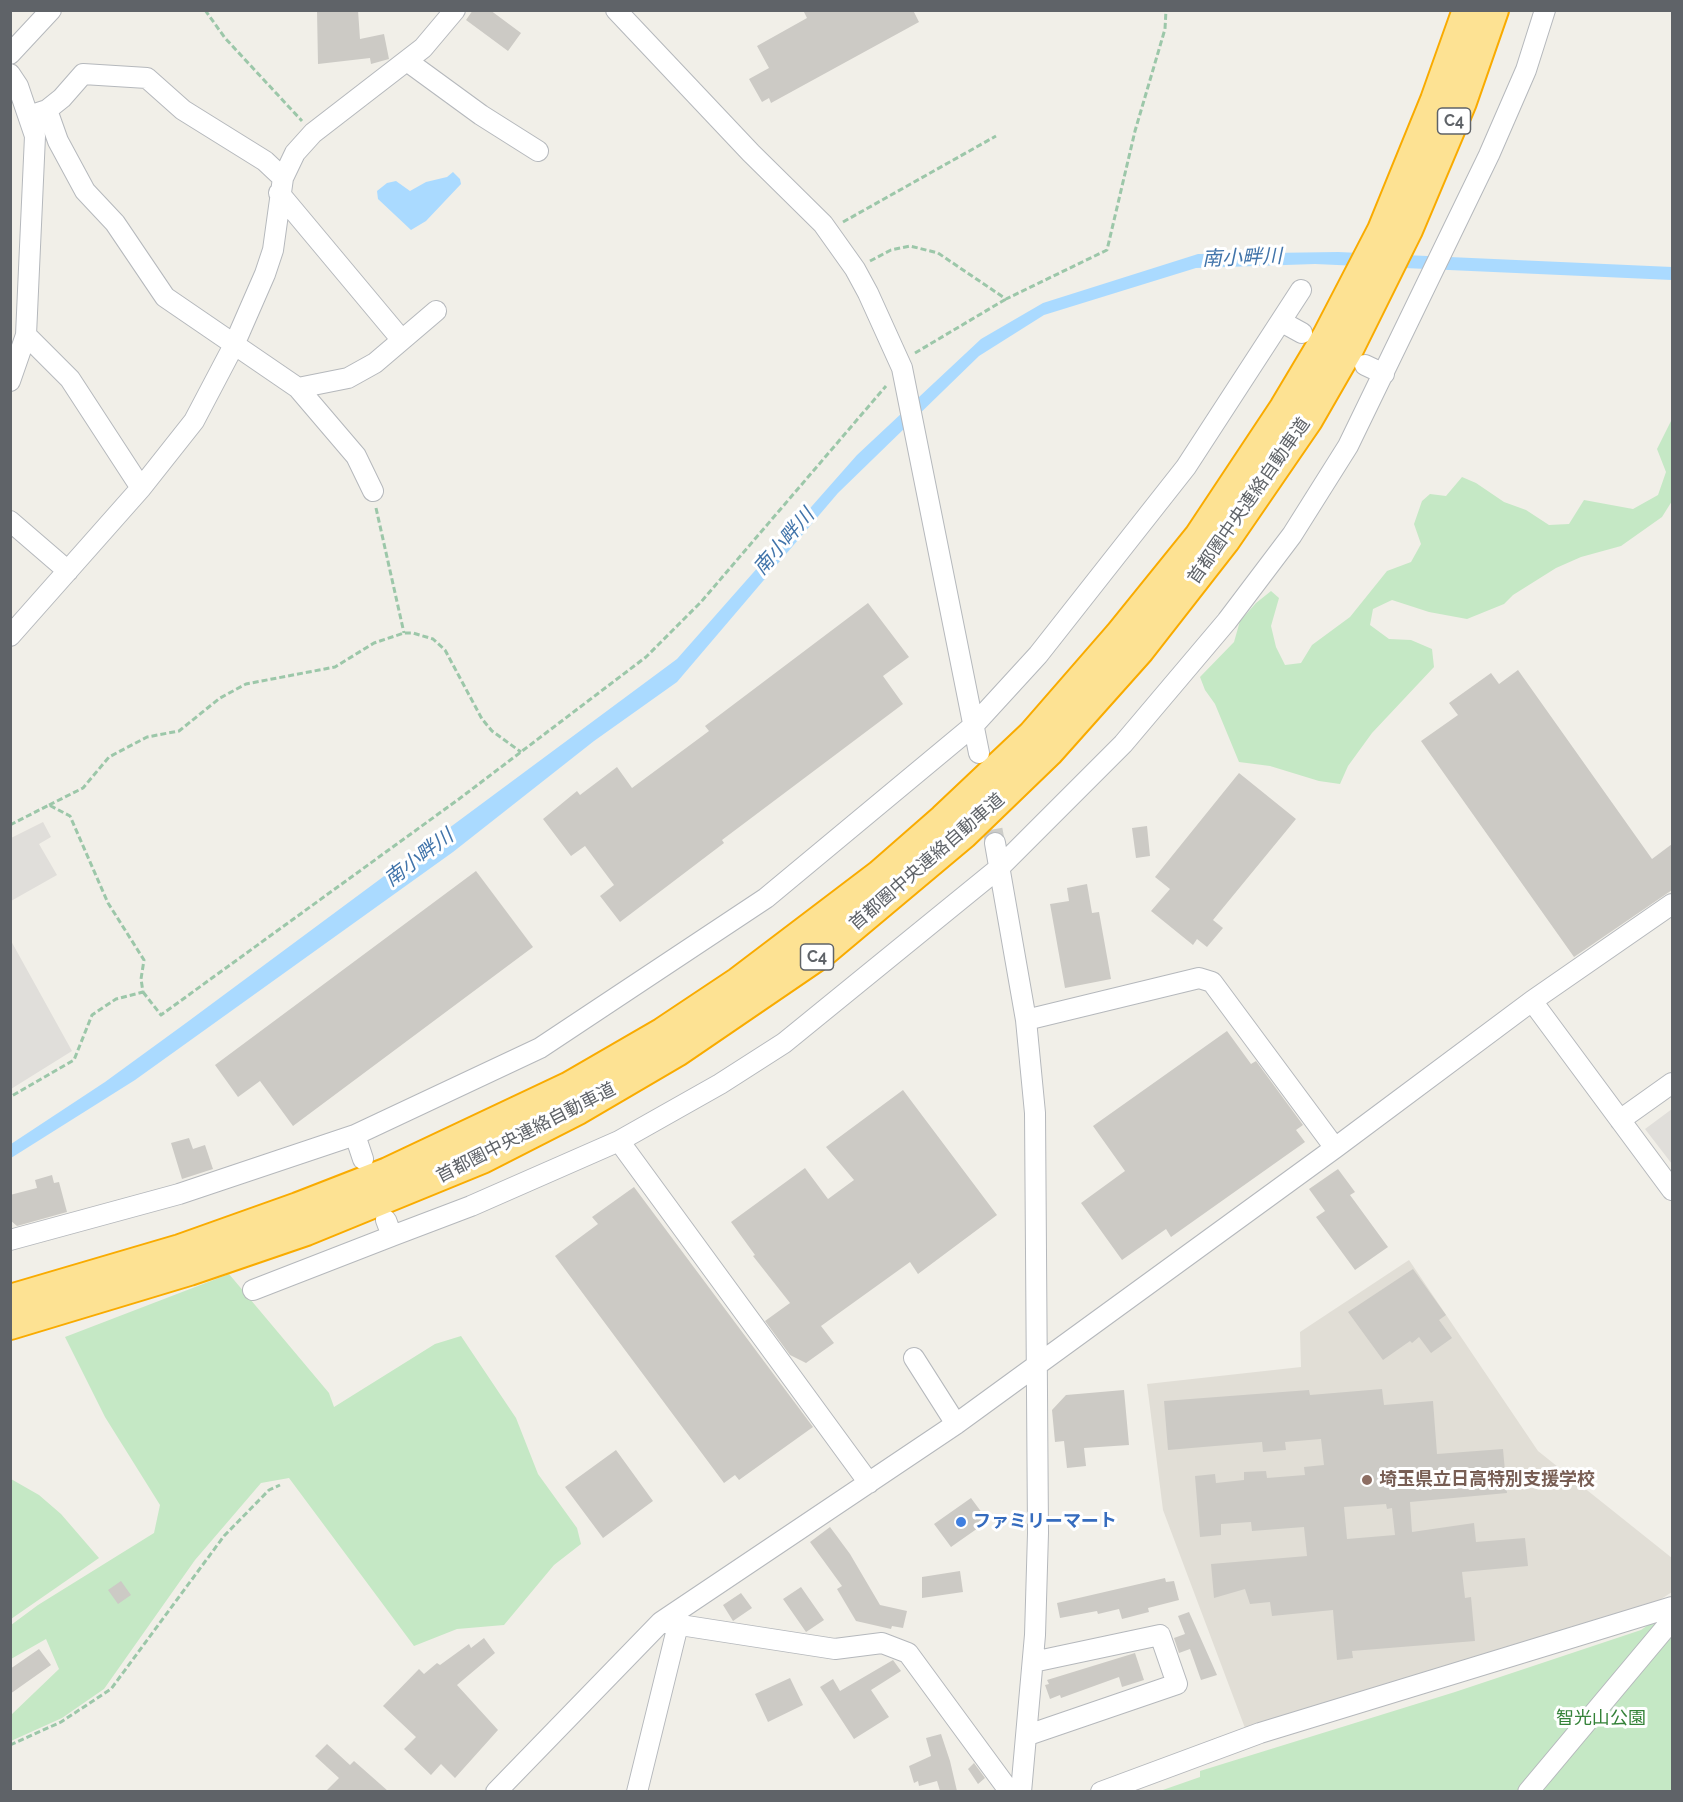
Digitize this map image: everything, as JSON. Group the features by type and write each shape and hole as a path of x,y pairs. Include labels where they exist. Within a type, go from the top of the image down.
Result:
{"highway":[{"name":"首都圏中央連絡自動車道","path":"1395,230 1423,131 1467,10"},
{"name":"首都圏中央連絡自動車道","path":"10,1325 189,1271 306,1231 482,1159 578,1110 677,1053 822,953 964,834 1048,752 1140,650 1225,541 1308,420 1395,230 1462,102 1494,10"},
{"name":"首都圏中央連絡自動車道","path":"10,1299 180,1249 298,1207 388,1172 471,1134 568,1087 663,1032 809,930 879,875 1032,735 1199,536 1372,279"}],"street":[{"path":"10,54 51,10"},
{"path":"10,636 141,488 194,421 234,345 273,250 281,186 295,153 313,133 423,48 455,10"},
{"path":"616,10 828,231 855,269 901,367 979,753"},
{"path":"253,1290 389,1228 471,1206 619,1141 720,1084 784,1043 831,1007 999,867 1123,744 1227,621 1292,535 1348,446 1454,231 1526,70 1545,10"},
{"path":"407,61 481,115 538,151"},
{"path":"10,74 58,141 85,191 129,241 165,297 298,388 356,456 373,491"},
{"path":"38,113 62,98 83,74 147,78 183,110 265,161 281,186 401,339"},
{"path":"10,381 26,335 38,113"},
{"path":"10,1240 178,1194 355,1135 540,1048 766,898 973,726 1038,656 1186,467 1301,290"},
{"path":"298,388 348,378 375,363 436,312"},
{"path":"1282,322 1302,333"},
{"path":"26,335 70,379 141,488"},
{"path":"1365,365 1384,374"},
{"path":"10,521 68,571"},
{"path":"994,843 1026,1020 1035,1113 1038,1533 1033,1662 1021,1791"},
{"path":"496,1791 670,1623 956,1424 1335,1148 1532,1001 1672,904"},
{"path":"1026,1020 1199,978 1212,982 1335,1148"},
{"path":"1532,1001 1672,1190"},
{"path":"1620,1120 1672,1083"},
{"path":"355,1135 363,1159"},
{"path":"619,1141 869,1483"},
{"path":"914,1358 956,1424"},
{"path":"1101,1791 1292,1723 1672,1607"},
{"path":"1528,1791 1672,1620"},
{"path":"637,1791 670,1623"},
{"path":"670,1623 835,1649 882,1643 908,1653 1010,1791"},
{"path":"1028,1735 1177,1684 1160,1635 1033,1662"}],"path":[{"path":"205,10 225,38 313,133"},
{"path":"49,805 70,816 108,903 144,960 141,979 143,992 161,1015 521,752 654,649 700,602 901,367 1006,298 1107,250 1136,131 1165,29 1166,10"},
{"path":"828,231 996,136"},
{"path":"855,269 891,250 910,246 938,253 1006,298"},
{"path":"373,491 404,633"},
{"path":"10,825 83,788 109,757 147,736 179,731 220,698 246,684 336,667 374,643 404,633 414,633 433,639 446,650 482,719 492,731 521,752"},
{"path":"10,1097 74,1060 92,1015 116,999 143,992"},
{"path":"10,1745 61,1722 111,1689 224,1536 269,1490 280,1485"}],"shaded area":[{"path":"43,822 51,837 39,844 57,875 11,901 11,838"},
{"path":"10,939 72,1051 11,1089 10,1089"},
{"path":"1672,1109 1672,1164 1645,1129"},
{"name":"埼玉県立日高特別支援学校","path":"1409,1260 1538,1451 1672,1558 1672,1592 1649,1607 1585,1623 1245,1728 1163,1510 1147,1384 1301,1367 1300,1332"}],"green space":[{"path":"1672,419 1672,501 1662,517 1621,546 1581,557 1556,568 1513,595 1504,604 1467,619 1429,612 1392,600 1373,609 1370,625 1389,639 1411,640 1432,649 1434,667 1372,733 1348,766 1340,784 1319,781 1270,766 1239,762 1215,704 1205,690 1200,677 1234,642 1240,621 1256,603 1271,591 1279,598 1271,626 1276,647 1285,665 1301,663 1312,645 1350,617 1387,571 1411,562 1421,544 1414,524 1422,501 1430,494 1446,496 1462,477 1476,483 1504,502 1526,510 1549,525 1569,524 1584,500 1633,509 1658,495 1666,472 1657,449"},
{"path":"229,1274 329,1393 334,1407 435,1344 461,1336 516,1418 538,1474 577,1528 581,1544 554,1565 504,1625 457,1629 414,1646 289,1478 261,1483 195,1560 104,1689 62,1718 11,1741 11,1715 59,1669 46,1639 11,1659 11,1625 38,1605 154,1533 160,1505 105,1417 65,1337"},
{"path":"11,1479 39,1495 61,1514 99,1558 11,1619"},
{"name":"智光山公園","path":"1672,1608 1672,1791 1157,1792 1200,1777 1200,1771 1455,1692 1641,1630"}],"water":[{"path":"453,172 460,179 461,184 426,221 411,230 378,199 377,191 387,183 396,181 410,191 426,182 447,177"},
{"name":"南小畔川","path":"1338,252 1672,267 1672,280 1315,264 1196,268 1044,315 979,356 838,493 677,682 594,741 453,852 135,1080 11,1158 11,1144 105,1082 677,659 857,455 981,339 1043,303 1198,254"}],"building":[{"path":"317,10 358,10 360,39 384,34 389,59 371,64 370,58 318,64"},
{"path":"473,10 490,10 521,33 508,51 466,20"},
{"path":"803,10 913,10 919,22 771,103 769,98 762,102 749,79 769,68 757,46 807,18"},
{"path":"868,603 909,657 883,676 903,704 722,840 724,843 620,922 600,896 614,885 585,846 571,856 543,819 577,791 580,795 617,767 632,788 709,731 705,726"},
{"path":"1518,670 1652,859 1672,844 1672,890 1574,957 1421,741 1458,715 1449,703 1491,673 1499,684"},
{"path":"1239,773 1296,819 1213,920 1223,928 1207,947 1197,939 1193,945 1151,911 1170,889 1155,877"},
{"path":"1147,826 1150,856 1136,858 1132,828"},
{"path":"476,871 533,947 293,1126 260,1081 238,1097 215,1065"},
{"path":"1087,884 1092,913 1099,912 1111,979 1065,988 1050,904 1069,901 1067,888"},
{"path":"1227,1031 1251,1064 1256,1061 1303,1125 1296,1130 1305,1142 1171,1237 1166,1229 1122,1260 1081,1203 1125,1171 1093,1126"},
{"path":"903,1090 997,1215 918,1274 910,1262 821,1326 834,1343 806,1363 790,1355 765,1321 790,1303 753,1256 755,1255 731,1222 805,1168 828,1199 854,1180 826,1147"},
{"path":"189,1138 193,1149 205,1145 213,1169 182,1179 171,1143"},
{"path":"1338,1169 1355,1192 1350,1195 1388,1247 1355,1270 1316,1217 1325,1211 1309,1189"},
{"path":"52,1175 54,1183 59,1182 67,1212 17,1226 10,1220 10,1195 37,1188 35,1180"},
{"path":"634,1187 813,1427 739,1480 735,1475 724,1483 555,1256 598,1224 592,1217"},
{"path":"1413,1269 1446,1315 1439,1320 1452,1338 1431,1353 1419,1337 1383,1360 1348,1312"},
{"path":"1382,1389 1384,1405 1433,1401 1437,1454 1503,1449 1507,1493 1410,1502 1412,1532 1474,1523 1476,1542 1525,1538 1528,1566 1462,1572 1465,1598 1471,1597 1475,1641 1352,1651 1353,1658 1337,1660 1333,1610 1272,1616 1270,1602 1250,1604 1245,1589 1214,1598 1211,1564 1307,1556 1304,1527 1252,1531 1251,1522 1221,1524 1221,1535 1200,1537 1195,1476 1215,1474 1216,1483 1244,1480 1244,1472 1266,1471 1267,1478 1305,1475 1304,1467 1324,1465 1321,1439 1285,1442 1286,1450 1263,1452 1262,1442 1168,1450 1164,1401 1309,1390 1310,1395","holes":["1386,1504 1387,1509 1392,1508 1395,1535 1347,1539 1344,1507"]},
{"path":"1124,1390 1129,1445 1084,1448 1086,1466 1067,1468 1064,1441 1055,1442 1052,1410 1066,1395"},
{"path":"616,1450 653,1501 603,1538 565,1487"},
{"name":"ファミリーマート","path":"971,1498 988,1521 951,1547 934,1524"},
{"path":"830,1527 850,1554 880,1605 907,1611 903,1628 892,1626 891,1629 856,1621 837,1589 842,1586 810,1542"},
{"path":"960,1571 963,1592 922,1598 922,1577"},
{"path":"1165,1578 1166,1582 1174,1581 1179,1600 1148,1608 1149,1612 1122,1619 1119,1609 1060,1618 1057,1603"},
{"path":"121,1581 131,1595 118,1604 108,1590"},
{"path":"801,1587 824,1620 806,1632 783,1599"},
{"path":"741,1593 752,1608 733,1621 723,1605"},
{"path":"1189,1612 1217,1675 1201,1680 1190,1649 1179,1653 1174,1638 1185,1634 1178,1616"},
{"path":"484,1638 495,1653 457,1685 498,1730 455,1778 441,1764 431,1775 404,1749 416,1737 383,1706 419,1669 424,1674 437,1663 440,1665 469,1644 471,1648"},
{"path":"39,1649 51,1665 10,1694 10,1669"},
{"path":"1135,1653 1144,1680 1122,1687 1119,1677 1061,1698 1060,1695 1050,1699 1045,1685 1049,1684 1047,1680"},
{"path":"893,1660 901,1671 871,1690 889,1717 854,1739 820,1687 833,1679 840,1691"},
{"path":"790,1678 803,1705 768,1722 755,1694"},
{"path":"941,1734 957,1791 940,1791 937,1781 919,1786 918,1781 914,1783 909,1766 931,1756 926,1738"},
{"path":"327,1744 350,1765 354,1761 388,1791 326,1791 339,1778 315,1756"},
{"path":"974,1763 985,1778 978,1784 968,1769"}],"tunnel":[{"path":"987,800 995,843"}],"place":[{"name":"埼玉県立日高特別支援学校","path":"1367,1480"},
{"name":"ファミリーマート","path":"961,1522"}]}
